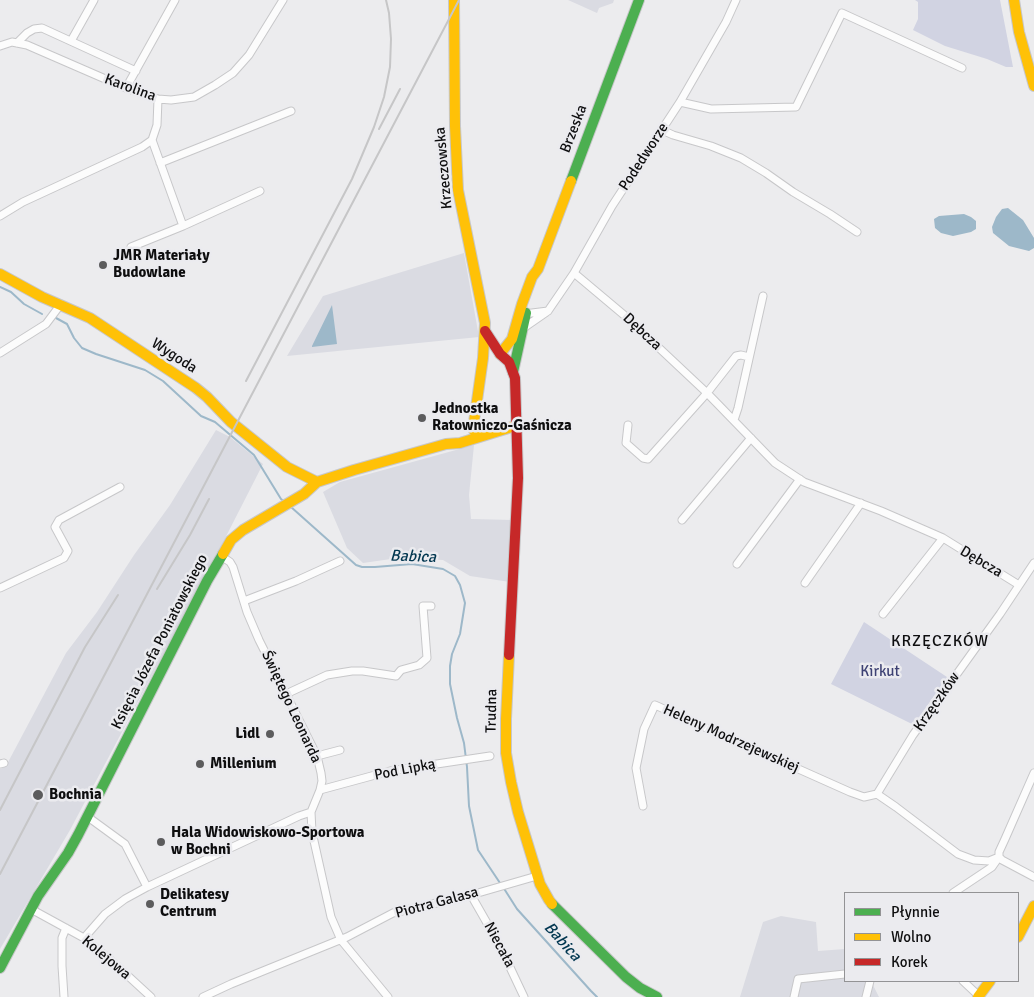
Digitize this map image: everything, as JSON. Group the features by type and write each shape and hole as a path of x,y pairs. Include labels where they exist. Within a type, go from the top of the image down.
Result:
{"main road":[{"name":"Krzeczowska","path":"454,0 455,126 458,190 485,323 477,432"},
{"name":"Brzeska","path":"500,354 512,340 522,314 532,277 538,269 639,0"},
{"path":"1014,0 1019,32 1034,86"},
{"name":"Wygoda","path":"0,274 42,298 61,304 90,318 196,388 232,423 287,467 317,482"},
{"name":"Brzeska","path":"513,372 522,330 522,314"},
{"name":"Krzeczowska","path":"485,331 500,354 509,362 513,372"},
{"path":"482,363 493,355 500,354"},
{"name":"Trudna","path":"513,372 515,378 518,478 506,719 506,753 513,789 537,876 545,893 564,916 626,977 656,997"},
{"name":"Księcia Józefa Poniatowskiego","path":"0,968 31,909 68,853 88,817 230,540 238,533 304,494 317,482 446,444 460,443 477,432 515,426"},
{"path":"1019,936 1034,907"},
{"path":"979,996 989,982"}],"street":[{"path":"71,41 94,0"},
{"path":"126,88 175,0"},
{"name":"Karolina","path":"0,46 12,42 28,45 126,88 158,99 170,100 194,97 233,73 249,54 283,0"},
{"name":"Podedworze","path":"522,330 548,311 574,273 612,206 680,102 726,22 736,0"},
{"path":"680,102 711,109 796,107 842,13 962,68"},
{"path":"17,43 27,33 34,29 42,28 136,71"},
{"path":"0,216 23,202 142,147 152,140 157,126 158,99"},
{"path":"160,163 291,111"},
{"path":"662,130 741,158 766,172 793,192 857,232"},
{"path":"152,140 183,226"},
{"path":"131,247 260,191"},
{"name":"Dębcza","path":"574,273 624,314 707,393 775,463 804,482 881,511 943,538 1019,585"},
{"path":"734,420 763,296"},
{"path":"0,352 46,324 61,304"},
{"path":"522,314 548,311"},
{"path":"628,425 626,444 643,458 648,459 707,393 736,356 741,355 749,358"},
{"path":"682,520 751,438"},
{"path":"737,564 800,479"},
{"path":"0,588 64,558 68,551 55,527 59,520 120,487"},
{"path":"805,583 861,503"},
{"path":"883,614 943,538"},
{"name":"Świętego Leonarda","path":"221,556 230,562 233,567 259,640 317,756 322,781 311,812 312,832 331,917 341,940 388,997"},
{"path":"244,601 340,561"},
{"name":"Krzęczków","path":"877,794 913,735 1000,614 1034,563"},
{"path":"286,694 326,675 363,671 396,676 401,670 419,665 427,658 423,606 431,606"},
{"name":"Heleny Modrzejewskiej","path":"643,806 636,768 644,729 655,705 850,792 864,797 877,794"},
{"path":"317,756 340,750"},
{"name":"Pod Lipką","path":"320,790 390,771 490,756"},
{"path":"954,892 992,867 999,856 1004,839 1034,773"},
{"path":"877,794 958,854 974,860 990,861 999,856"},
{"path":"84,938 105,914 125,899 147,887 311,812"},
{"path":"88,817 125,844 147,887"},
{"path":"999,856 1002,860 1034,877"},
{"name":"Piotra Galasa","path":"203,997 239,980 341,940 393,913 471,895 537,876"},
{"name":"Niecała","path":"471,895 499,944 524,997"},
{"name":"Kolejowa","path":"31,909 84,938 151,997"},
{"path":"64,997 62,938 66,928"},
{"path":"794,997 798,979 844,974"},
{"path":"866,997 870,982"},
{"path":"964,982 979,996"}],"shaded area":[{"path":"568,0 614,0 613,3 599,8 597,13"},
{"path":"464,253 479,337 287,356 323,296"},
{"path":"216,430 230,437 263,464 191,605 70,830 0,949 0,769 6,766 66,653 97,612 134,555 170,505"},
{"path":"474,445 469,495 471,519 513,520 510,582 470,576 443,560 398,558 363,563 347,548 323,492 340,482"},
{"path":"781,916 816,922 818,951 844,949 844,982 873,982 879,997 740,997 763,922"}],"green space":[{"path":"915,0 1000,0 1013,67 1006,67 945,46 913,30 918,19 918,2"},
{"name":"Kirkut","path":"864,622 947,677 914,725 831,684"}],"water":[{"path":"1008,208 1023,220 1034,238 1034,248 1029,251 1009,246 993,233 992,227 996,217 1002,209"},
{"path":"964,214 976,221 976,229 971,232 953,236 941,233 935,228 934,219 939,216"},
{"path":"332,305 337,344 312,347 312,346"}],"waterway":[{"name":"Babica","path":"0,287 11,292 24,304 42,314"},
{"name":"Babica","path":"56,318 67,324 82,348 145,370 163,381 201,416 215,422 254,455 281,499 285,502"},
{"name":"Babica","path":"291,507 356,565 375,567 412,564 443,569 455,576 460,585 465,603 460,634 452,654 450,684 464,743 469,806 478,850 500,883"},
{"name":"Babica","path":"503,887 517,909 597,997"}],"railway":[{"path":"246,381 352,179 374,127 384,97 390,67 391,39 386,0"},
{"path":"0,874 459,0"},
{"path":"379,129 400,89"},
{"path":"157,589 190,535 209,499"},
{"path":"0,810 85,647 118,595"}],"traffic: fast":[{"path":"571,181 639,0"},
{"path":"513,372 526,313"},
{"path":"0,968 38,896 68,853 78,835 207,581 223,554"},
{"path":"552,904 626,977 640,988 657,997"}],"traffic: slow":[{"path":"454,0 455,126 458,190 485,323 483,358 473,429 481,436"},
{"path":"1014,0 1019,32 1034,86"},
{"path":"500,354 512,339 532,277 538,269 571,181"},
{"path":"0,274 42,297 90,318 196,388 231,422 287,467 317,482"},
{"path":"223,554 231,540 243,530 304,494 317,482 515,426"},
{"path":"509,655 506,753 511,782 540,884 552,904"},
{"path":"1019,935 1034,906"},
{"path":"978,997 989,982"}],"traffic: jam":[{"path":"485,331 500,354 509,362 515,378 518,478 509,655"}],"place":[{"name":"JMR Materiały Budowlane","path":"103,265"},
{"name":"Jednostka Ratowniczo-Gaśnicza","path":"422,418"},
{"name":"Lidl","path":"270,734"},
{"name":"Millenium","path":"200,764"},
{"name":"Bochnia","path":"38,795"},
{"name":"Hala Widowiskowo-Sportowa w Bochni","path":"161,842"},
{"name":"Delikatesy Centrum","path":"150,904"}],"district":[{"name":"KRZĘCZKÓW","path":"940,642"}]}
